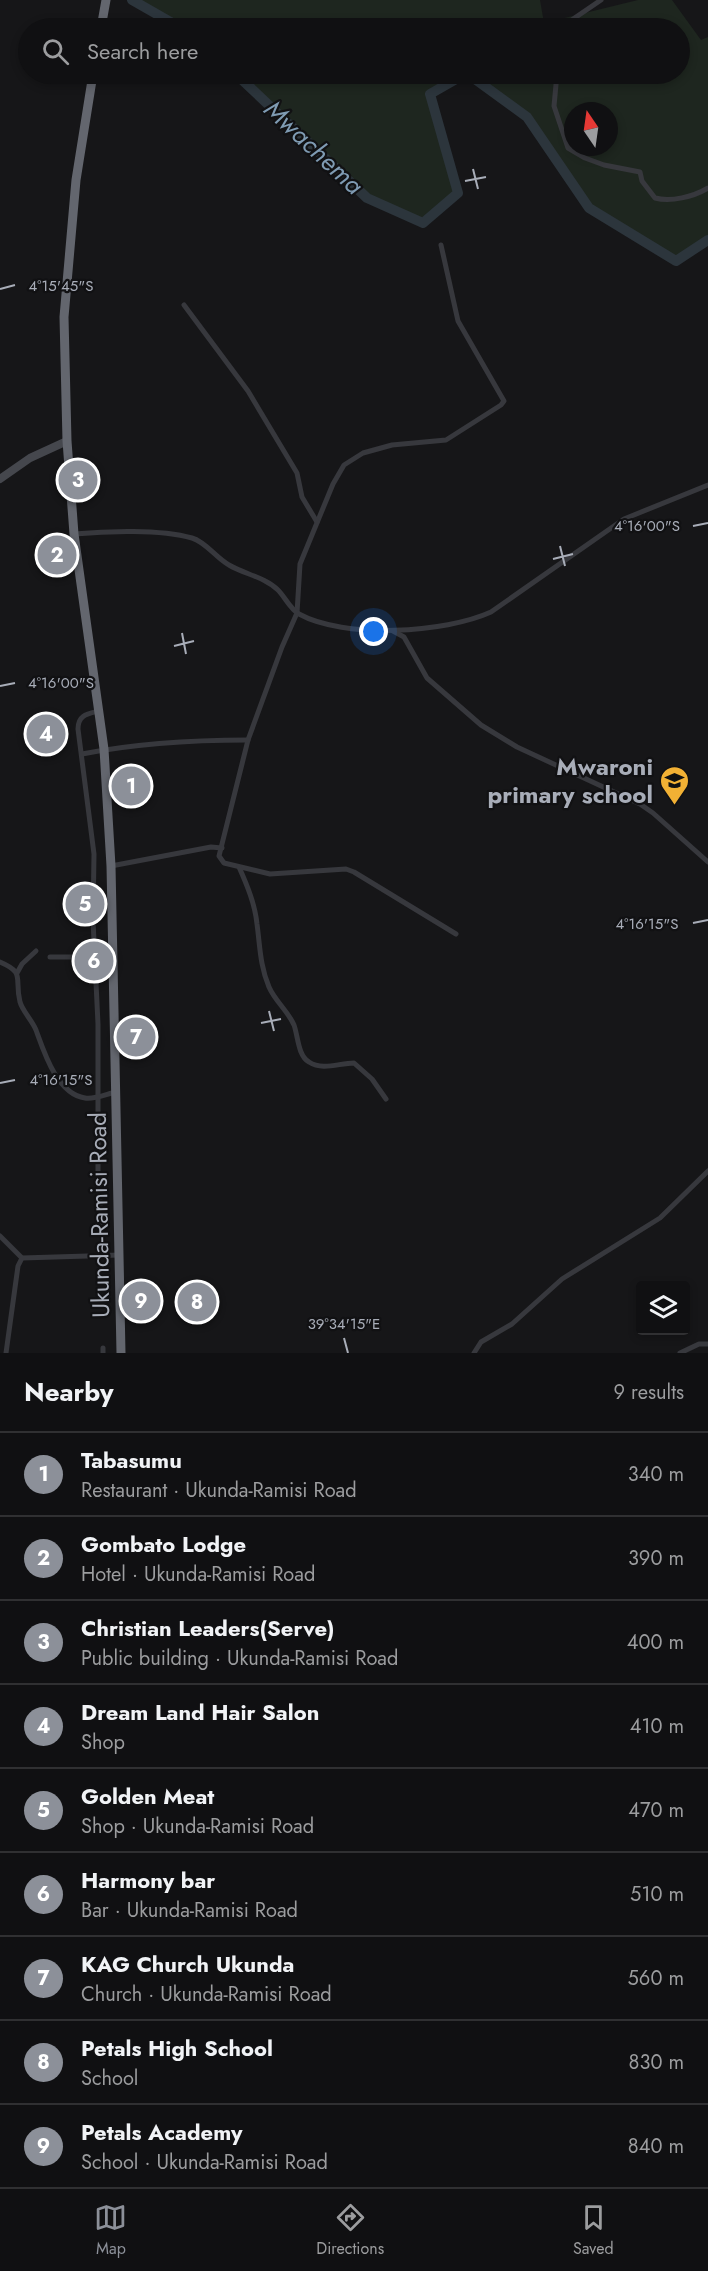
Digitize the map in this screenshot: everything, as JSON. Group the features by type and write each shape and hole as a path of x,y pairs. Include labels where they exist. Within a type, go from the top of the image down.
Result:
{"highway":[{"path":"103,18 106,3"},
{"name":"Ukunda-Ramisi Road","path":"91,84 70,232 64,317 67,441 74,534 104,749 111,866 121,1353"}],"street":[{"path":"575,18 601,0"},
{"path":"556,84 554,106 568,148 604,165 640,172 642,181 655,198 666,201 700,193 708,188"},
{"path":"441,245 458,321 504,401 446,440 392,446 363,453 344,465 333,484 300,564 297,613 278,655 248,740 219,856 220,860 239,867 270,874 346,869 456,934"},
{"path":"184,305 248,391 297,473 302,497 317,522"},
{"path":"0,479 35,455 67,441"},
{"path":"74,534 112,531 193,538 228,564 271,584 297,613 349,629 392,630 451,626 491,612 624,519 708,485"},
{"path":"392,630 404,637 427,678 481,725 517,747 640,804 707,859"},
{"path":"99,711 83,716 78,721 94,854 101,1255"},
{"path":"82,754 104,749 189,740 248,740"},
{"path":"111,866 192,850 222,848"},
{"path":"239,867 250,895 257,923 259,955 268,986 293,1024 303,1056 307,1061 321,1067 354,1063 372,1079 386,1099"},
{"path":"17,973 22,964 36,951"},
{"path":"50,957 95,954"},
{"path":"0,962 15,968 21,1005 29,1016 45,1057 58,1079 74,1095 87,1099 116,1092"},
{"path":"98,1024 114,1025"},
{"path":"474,1353 481,1342 512,1324 562,1279 660,1218 708,1171"},
{"path":"0,1236 22,1258 120,1255"},
{"path":"6,1353 18,1266 22,1258"},
{"path":"680,1353 699,1344 708,1344"}],"shaded area":[{"path":"132,0 540,0 543,18 164,18"},
{"path":"638,0 672,0 685,18 564,18"},
{"path":"690,25 701,40 708,37 708,240 676,261 589,208 527,117 482,84 690,84"},
{"path":"247,84 448,84 430,94 458,193 423,223 367,198"}],"waterway":[{"name":"Mwachema","path":"132,0 164,18"},
{"name":"Mwachema","path":"247,84 367,198 423,223 458,193 430,94 448,84"},
{"name":"Mwachema","path":"482,84 527,117 589,208 676,261 708,240"}],"place":[{"name":"Christian Leaders(Serve)","path":"78,480"},
{"name":"Gombato Lodge","path":"57,555"},
{"name":"Dream Land Hair Salon","path":"46,734"},
{"name":"Tabasumu","path":"131,786"},
{"name":"Mwaroni primary school","path":"674,806"},
{"name":"Golden Meat","path":"85,904"},
{"name":"Harmony bar","path":"94,961"},
{"name":"KAG Church Ukunda","path":"136,1037"},
{"name":"Petals Academy","path":"141,1301"},
{"name":"Petals High School","path":"197,1302"}]}
